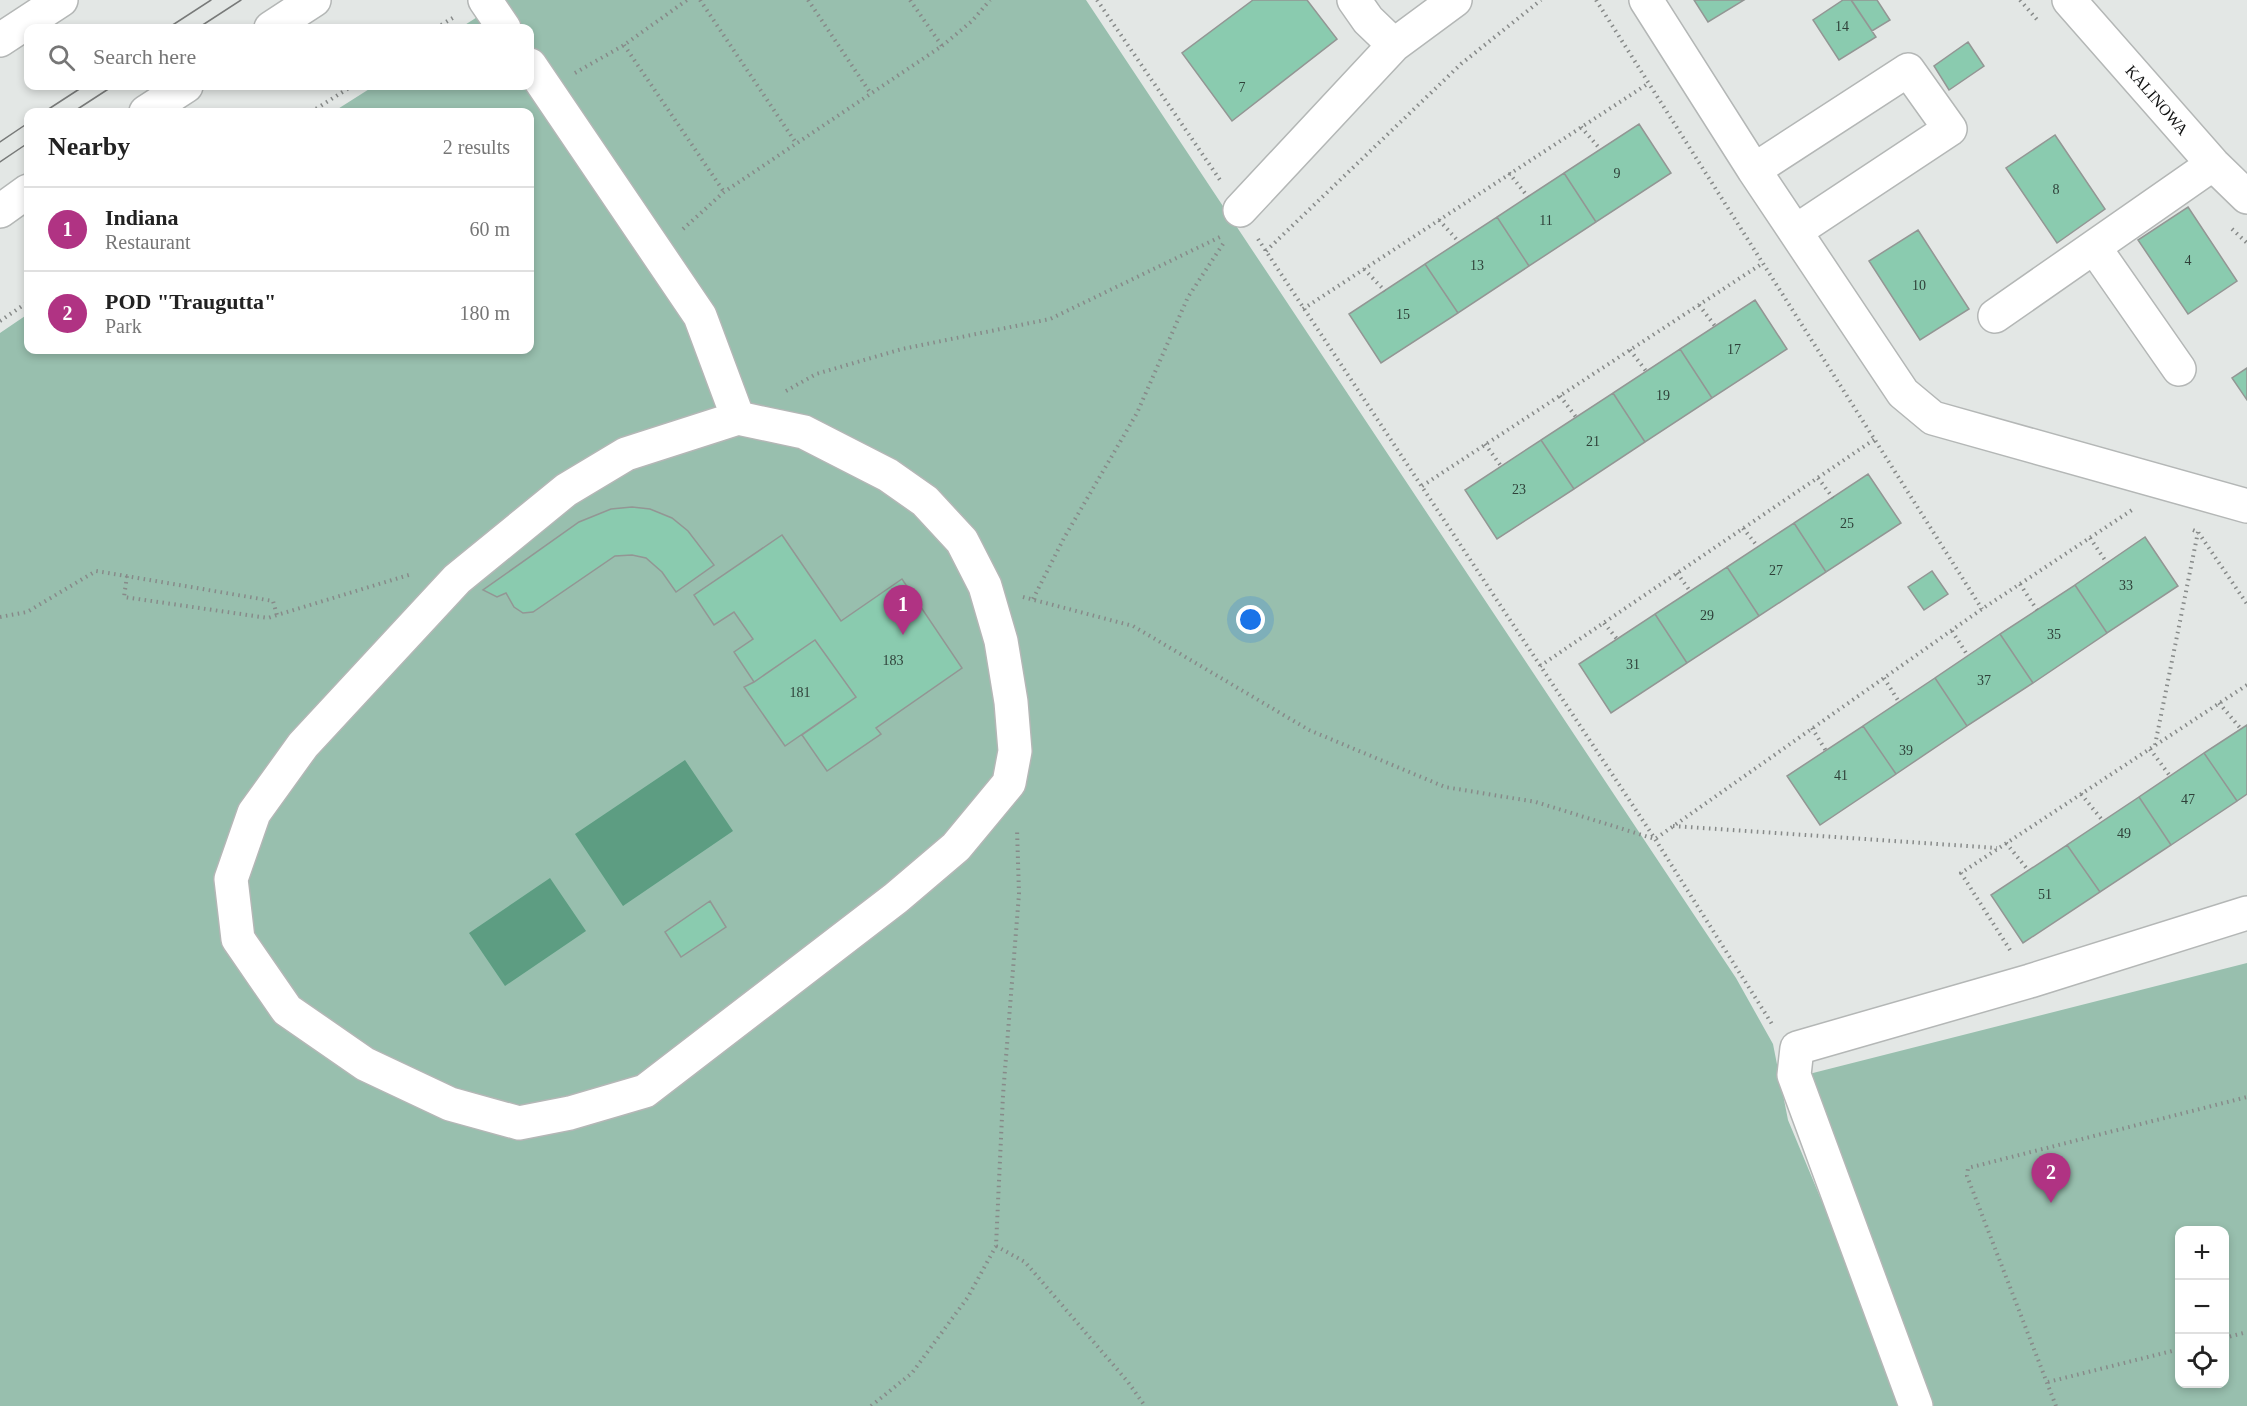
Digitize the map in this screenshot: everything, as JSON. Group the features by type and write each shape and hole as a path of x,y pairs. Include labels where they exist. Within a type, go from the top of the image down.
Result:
{"street":[{"path":"24,24 61,0"},
{"path":"277,24 314,0"},
{"path":"485,0 501,24"},
{"path":"1354,0 1368,20 1394,45"},
{"path":"1239,221 1394,45 1455,0"},
{"path":"1646,0 1754,170 1904,393 1933,418 2247,506"},
{"name":"KALINOWA","path":"2087,6 2213,164 2247,197"},
{"path":"0,40 24,24"},
{"path":"1754,170 1908,70 1950,129 1796,231"},
{"path":"538,77 700,316 738,418"},
{"path":"152,108 180,90"},
{"path":"1995,316 2213,164"},
{"path":"0,210 24,194"},
{"path":"2094,247 2179,369"},
{"path":"738,418 804,432 888,475 925,501 962,541 985,586 1001,641 1011,702 1015,751 1009,783 956,847 905,891 645,1091 570,1113 519,1123 450,1104 365,1064 287,1010 238,939 231,879 254,813 303,745 457,579 566,490 626,454 738,418"},
{"path":"1916,1406 1794,1076 1797,1048 2030,981 2247,913"}],"path":[{"path":"538,77 624,45 687,0"},
{"path":"700,0 796,143"},
{"path":"808,0 871,94"},
{"path":"910,0 942,46"},
{"path":"657,252 724,192 942,46 972,21 990,0"},
{"path":"1097,0 1239,221 1266,251 1655,839 1776,1030 1797,1048"},
{"path":"1266,251 1461,64 1541,0"},
{"path":"1596,0 1983,609"},
{"path":"624,45 724,192"},
{"path":"1303,309 1649,83"},
{"path":"317,108 345,90"},
{"path":"1581,127 1600,149"},
{"path":"1509,173 1528,197"},
{"path":"1439,220 1459,242"},
{"path":"738,418 816,374 902,349 1050,319 1239,221"},
{"path":"1033,599 1064,538 1137,413 1188,297 1239,221"},
{"path":"1421,486 1763,263"},
{"path":"1364,268 1385,291"},
{"path":"0,321 24,305"},
{"path":"1700,305 1715,326"},
{"path":"1630,350 1646,371"},
{"path":"1560,396 1576,417"},
{"path":"1540,666 1875,439"},
{"path":"1485,444 1501,466"},
{"path":"1818,477 1833,498"},
{"path":"1655,839 2020,584 2131,510 2142,514"},
{"path":"1743,528 1758,547"},
{"path":"2187,528 2198,532 2247,604"},
{"path":"2170,776 2152,747 2198,532"},
{"path":"2090,538 2107,563"},
{"path":"0,617 27,612 96,571 273,601 277,615"},
{"path":"1677,573 1690,591"},
{"path":"127,576 124,597 268,618 413,574"},
{"path":"2020,584 2037,610"},
{"path":"985,586 1133,626 1309,730 1445,787 1536,802 1655,839"},
{"path":"1604,623 1617,639"},
{"path":"1952,631 1968,656"},
{"path":"1884,678 1899,702"},
{"path":"2030,981 1961,873 2247,685"},
{"path":"2219,703 2241,729"},
{"path":"1812,728 1826,751"},
{"path":"871,1406 912,1372 968,1297 996,1246 1003,1095 1019,894 1017,821 1009,783"},
{"path":"2081,794 2103,821"},
{"path":"1672,826 1998,848"},
{"path":"2006,843 2028,870"},
{"path":"2056,1406 1967,1176 1968,1168 2247,1097"},
{"path":"996,1246 1024,1262 1128,1382 1144,1406"},
{"path":"2229,1337 2247,1332"},
{"path":"2048,1382 2175,1350"}],"shaded area":[{"path":"504,0 1086,0 1736,978 1773,1044 1788,1120 1848,1264 1809,1074 2247,963 2247,1406 0,1406 0,333 24,317 24,354 534,354 534,108 339,108 368,90 534,90 534,24 466,24"},
{"path":"685,760 733,831 623,906 575,834"},
{"path":"550,878 586,931 505,986 469,933"}],"building":[{"path":"1253,0 1307,0 1337,39 1232,121 1182,53"},
{"path":"1694,0 1744,0 1708,22"},
{"path":"1843,0 1851,0 1876,37 1839,60 1813,20"},
{"path":"1853,0 1877,0 1890,20 1872,31"},
{"path":"1968,42 1984,66 1949,90 1934,66"},
{"path":"1639,124 1671,173 1596,222 1564,173"},
{"path":"2055,135 2105,209 2057,243 2006,168"},
{"path":"1564,173 1596,222 1529,266 1497,217"},
{"path":"2188,207 2237,281 2188,314 2138,240"},
{"path":"1497,217 1529,266 1458,313 1425,264"},
{"path":"1918,230 1969,309 1920,340 1869,261"},
{"path":"1425,264 1458,313 1381,363 1349,314"},
{"path":"1755,300 1787,349 1712,398 1680,349"},
{"path":"1680,349 1712,398 1645,442 1613,393"},
{"path":"2247,368 2247,400 2232,378"},
{"path":"1613,393 1645,442 1574,489 1541,440"},
{"path":"1541,440 1574,489 1497,539 1465,490"},
{"path":"1868,474 1901,523 1826,572 1794,523"},
{"path":"632,507 650,509 672,518 688,531 714,565 676,592 662,572 646,558 632,555 615,556 533,612 523,613 514,607 506,593 497,597 483,590 579,522 611,509"},
{"path":"1794,523 1826,572 1759,616 1727,567"},
{"path":"782,535 841,621 902,579 962,668 876,728 881,734 827,771 802,735 856,697 815,640 754,682 734,652 753,639 734,612 714,625 694,595"},
{"path":"2145,537 2178,586 2107,633 2075,585"},
{"path":"1727,567 1759,616 1687,663 1655,614"},
{"path":"1932,571 1948,594 1924,610 1908,587"},
{"path":"2075,585 2107,633 2033,683 2000,634"},
{"path":"1655,614 1687,663 1611,713 1579,664"},
{"path":"2000,634 2033,683 1967,726 1935,678"},
{"path":"815,640 856,697 785,746 744,687"},
{"path":"1935,678 1967,726 1896,774 1863,726"},
{"path":"2247,725 2247,794 2237,801 2204,753"},
{"path":"1863,726 1896,774 1820,825 1787,776"},
{"path":"2204,753 2237,801 2171,845 2139,797"},
{"path":"2139,797 2171,845 2100,892 2067,845"},
{"path":"2067,845 2100,892 2023,943 1991,895"},
{"path":"710,901 726,927 681,957 665,932"}],"tram line":[{"path":"174,24 211,0"},
{"path":"204,24 241,0"},
{"path":"50,108 78,90"},
{"path":"79,108 107,90"},
{"path":"0,142 24,126"},
{"path":"0,162 24,146"}],"place":[{"name":"Indiana","path":"903,635"},
{"name":"POD \"Traugutta\"","path":"2051,1203"}]}
